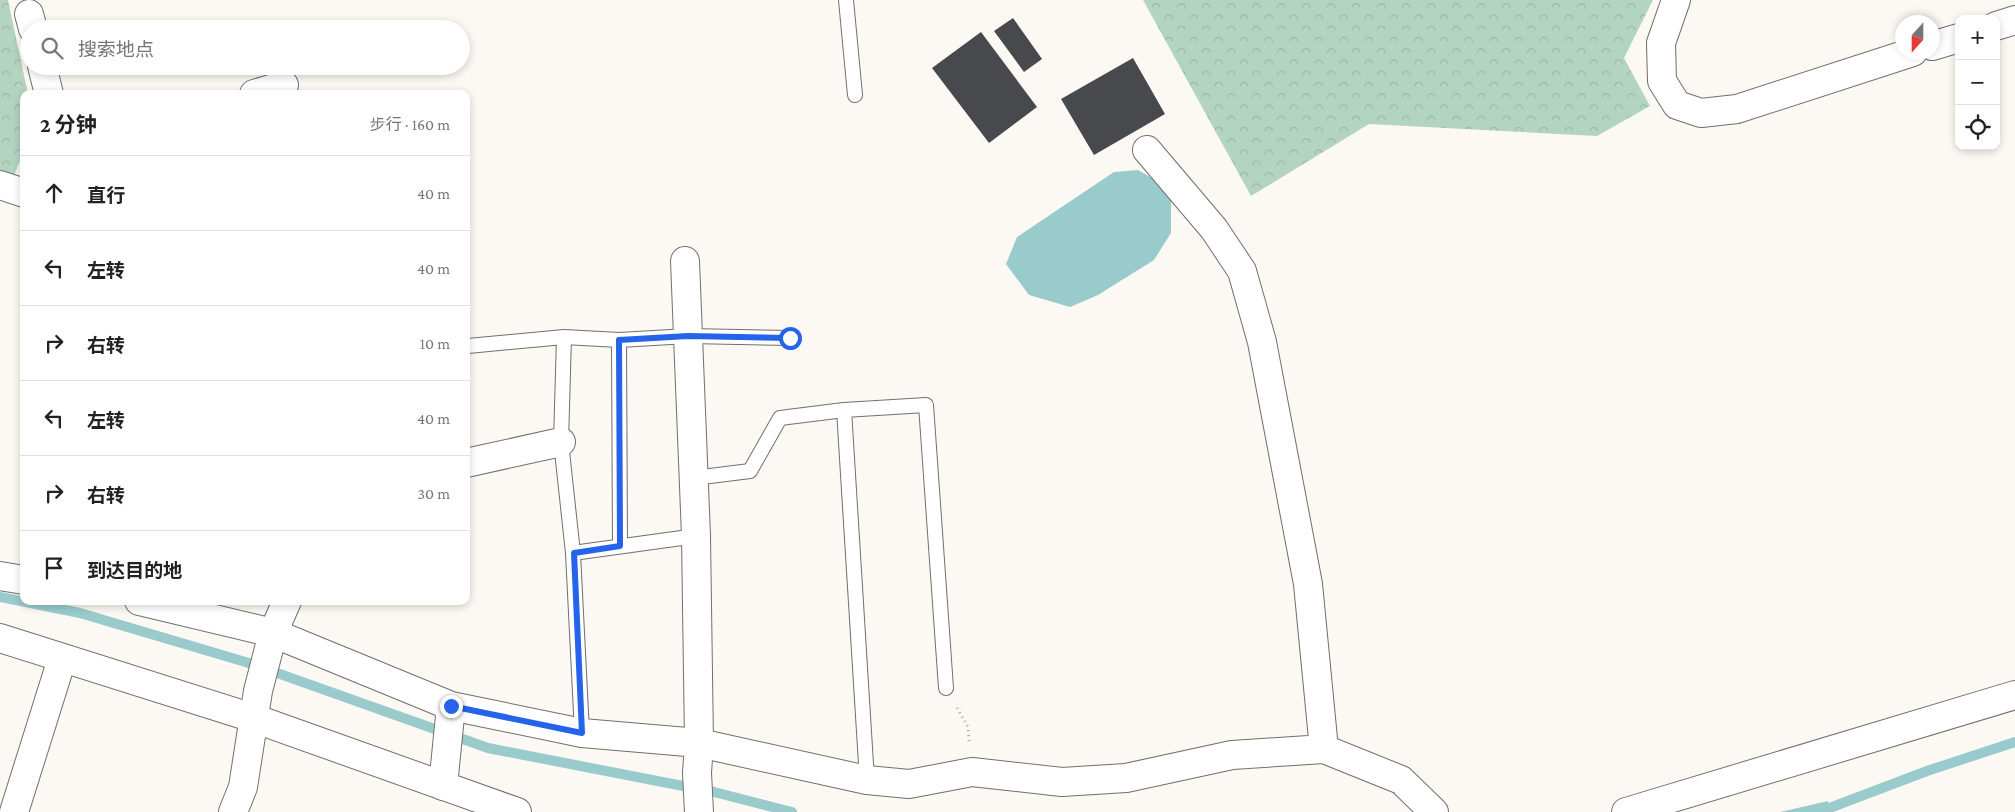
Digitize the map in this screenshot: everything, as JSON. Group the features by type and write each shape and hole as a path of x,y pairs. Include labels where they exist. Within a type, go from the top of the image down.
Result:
{"street":[{"path":"1676,0 1661,43 1662,81 1677,104 1700,113 1737,109 1895,58"},
{"path":"2000,25 2015,20"},
{"path":"1940,44 1955,39"},
{"path":"44,75 48,90"},
{"path":"267,90 284,85"},
{"path":"1147,150 1214,229 1242,270 1262,342 1308,584 1324,749"},
{"path":"0,185 20,192"},
{"path":"684,261 696,536 699,742 697,774 699,812"},
{"path":"470,463 561,442"},
{"path":"0,576 20,579"},
{"path":"152,605 271,641 451,710 582,733 699,742 867,780 909,784 972,772 1062,782 1117,779 1232,755 1324,749 1401,780 1434,812"},
{"path":"233,812 243,787 258,691 271,641 285,605"},
{"path":"0,638 253,718 518,812"},
{"path":"14,812 62,658"},
{"path":"1626,812 2015,695"},
{"path":"444,786 451,710"}],"lane":[{"path":"846,0 855,95"},
{"path":"470,346 564,337 619,340 688,336 790,338"},
{"path":"564,337 561,442 574,553 582,733"},
{"path":"619,340 620,546"},
{"path":"694,478 750,471 780,418 844,410 926,405 946,688"},
{"path":"844,410 867,780"},
{"path":"574,553 696,536"}],"path":[{"path":"946,688 968,727 972,772"}],"green space":[{"path":"0,0 8,0 20,56 20,75 24,75 27,90 20,90 20,160 14,176 0,172"},
{"path":"1143,0 1653,0 1624,58 1650,106 1597,136 1369,124 1251,196"}],"water":[{"path":"1138,170 1171,189 1171,233 1154,260 1098,295 1070,307 1029,295 1006,264 1017,237 1114,172"},
{"path":"1828,801 1829,812 1780,812"}],"building":[{"path":"1013,18 1042,59 1024,72 994,31"},
{"path":"981,32 1037,107 989,143 932,68"},
{"path":"1133,58 1165,114 1094,155 1061,99"}],"waterway":[{"path":"0,597 20,601"},
{"path":"40,605 80,613 249,663 488,748 714,792 792,812"},
{"path":"1819,812 1927,771 2015,742"}],"route":[{"path":"451,706 582,733 574,553 620,546 619,340 688,336 790,338"}]}
